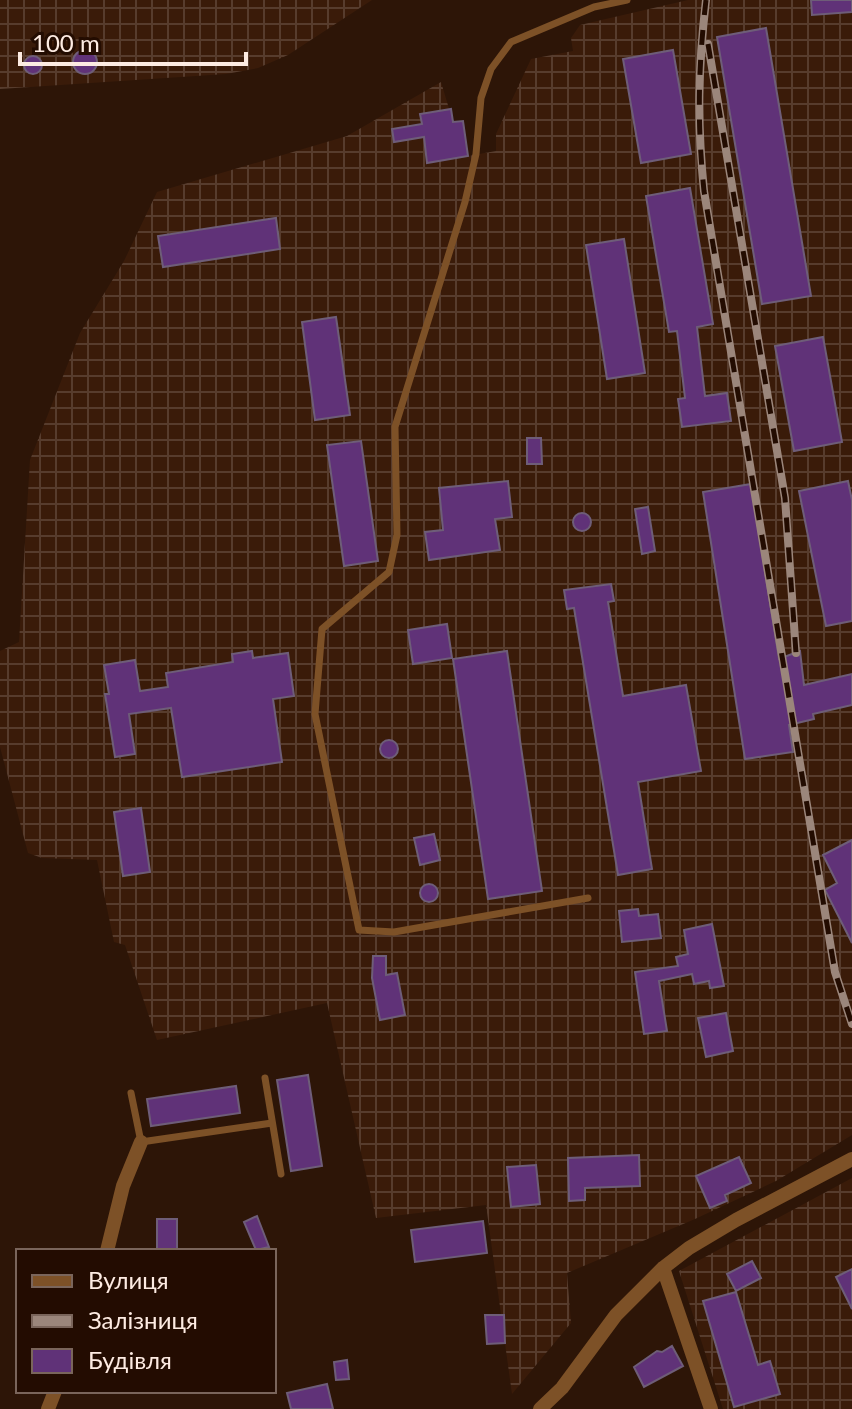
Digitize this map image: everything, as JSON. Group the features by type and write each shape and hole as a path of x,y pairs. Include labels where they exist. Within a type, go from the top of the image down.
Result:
{"street":[{"path":"107,1249 123,1186 141,1142"},
{"path":"540,1409 562,1388 616,1315 663,1268 689,1248 736,1220 852,1159"},
{"path":"663,1268 711,1409"}],"lane":[{"path":"588,898 394,932 359,930 315,714 322,629 389,572 397,535 395,427 465,202 476,154 481,98 491,69 511,42 594,7 627,0"},
{"path":"265,1078 281,1174"},
{"path":"131,1093 141,1142 272,1123"}],"shaded area":[{"path":"0,0 372,0 288,55 258,68 226,74 0,89"},
{"path":"688,0 852,0 852,1135 776,1181 567,1273 571,1323 512,1394 486,1205 376,1218 327,1003 157,1040 125,945 114,942 97,860 42,858 28,853 0,747 0,651 19,642 30,460 80,333 124,261 157,192 347,136 441,82 453,122 463,121 468,156 496,151 496,134 531,59 573,51 571,38 580,25"},
{"path":"852,1178 852,1409 723,1409 679,1271"}],"building":[{"path":"811,0 852,0 852,12 812,15"},
{"path":"766,28 811,296 762,304 717,37"},
{"path":"85,50 94,53 97,62 94,71 85,74 76,71 73,62 76,53"},
{"path":"673,50 691,154 641,163 623,59"},
{"path":"33,56 42,65 33,74 24,65"},
{"path":"451,109 453,122 463,121 468,156 427,163 424,137 394,142 392,129 422,124 420,114"},
{"path":"690,188 713,324 697,327 705,396 727,393 731,421 682,427 678,399 685,398 677,331 669,332 646,196"},
{"path":"276,218 280,249 163,267 158,236"},
{"path":"624,239 645,373 607,379 586,245"},
{"path":"336,317 350,415 315,420 302,322"},
{"path":"823,337 842,442 794,451 775,346"},
{"path":"527,438 541,438 542,464 527,464"},
{"path":"361,441 378,561 344,566 327,445"},
{"path":"508,481 512,517 495,519 500,550 429,560 425,532 443,530 439,488"},
{"path":"848,481 852,500 852,621 826,626 799,491"},
{"path":"751,484 779,659 800,651 804,685 852,674 852,705 813,714 814,719 789,725 793,752 745,759 703,492"},
{"path":"648,507 655,551 642,554 635,509"},
{"path":"582,513 591,522 582,531 573,522"},
{"path":"611,584 614,601 608,602 623,696 686,685 701,771 638,782 652,869 618,875 574,608 567,609 564,590"},
{"path":"447,624 452,658 413,664 408,630"},
{"path":"252,651 253,658 288,653 294,696 273,699 282,762 182,777 171,708 129,714 135,754 115,757 105,694 109,694 104,665 135,660 140,691 168,687 166,673 233,662 232,654"},
{"path":"507,651 542,891 488,899 453,659"},
{"path":"389,740 398,749 389,758 380,749"},
{"path":"141,808 150,872 123,876 114,812"},
{"path":"434,834 440,860 420,865 414,838"},
{"path":"852,840 852,943 825,890 837,883 823,855"},
{"path":"425,884 433,884 438,893 436,900 425,902 420,897 420,889"},
{"path":"638,909 639,916 658,914 661,938 622,942 619,911"},
{"path":"712,924 724,986 710,988 709,981 694,984 692,974 659,981 667,1031 644,1034 635,972 678,966 676,957 688,954 684,930"},
{"path":"373,956 386,956 386,975 397,973 405,1015 380,1020 372,978"},
{"path":"726,1013 733,1051 706,1057 698,1018"},
{"path":"308,1075 322,1166 291,1171 277,1080"},
{"path":"236,1086 240,1113 151,1126 147,1099"},
{"path":"639,1155 640,1186 585,1188 585,1200 569,1201 568,1158"},
{"path":"739,1157 751,1183 725,1195 727,1201 710,1208 696,1176"},
{"path":"536,1165 540,1204 511,1207 507,1167"},
{"path":"257,1216 269,1247 256,1249 244,1222"},
{"path":"157,1219 177,1219 177,1249 157,1249"},
{"path":"483,1221 487,1253 415,1262 411,1230"},
{"path":"752,1261 761,1278 736,1291 727,1274"},
{"path":"852,1269 852,1309 836,1277"},
{"path":"736,1292 758,1365 770,1361 780,1394 734,1407 703,1301"},
{"path":"485,1315 504,1315 505,1343 487,1344"},
{"path":"672,1346 683,1366 644,1387 634,1367 657,1351 662,1352"},
{"path":"347,1360 349,1379 336,1380 334,1362"},
{"path":"327,1384 333,1409 291,1409 287,1393"}],"railway":[{"path":"706,0 699,96 704,191 835,972 852,1024"},
{"path":"708,44 785,498 796,653"}]}
